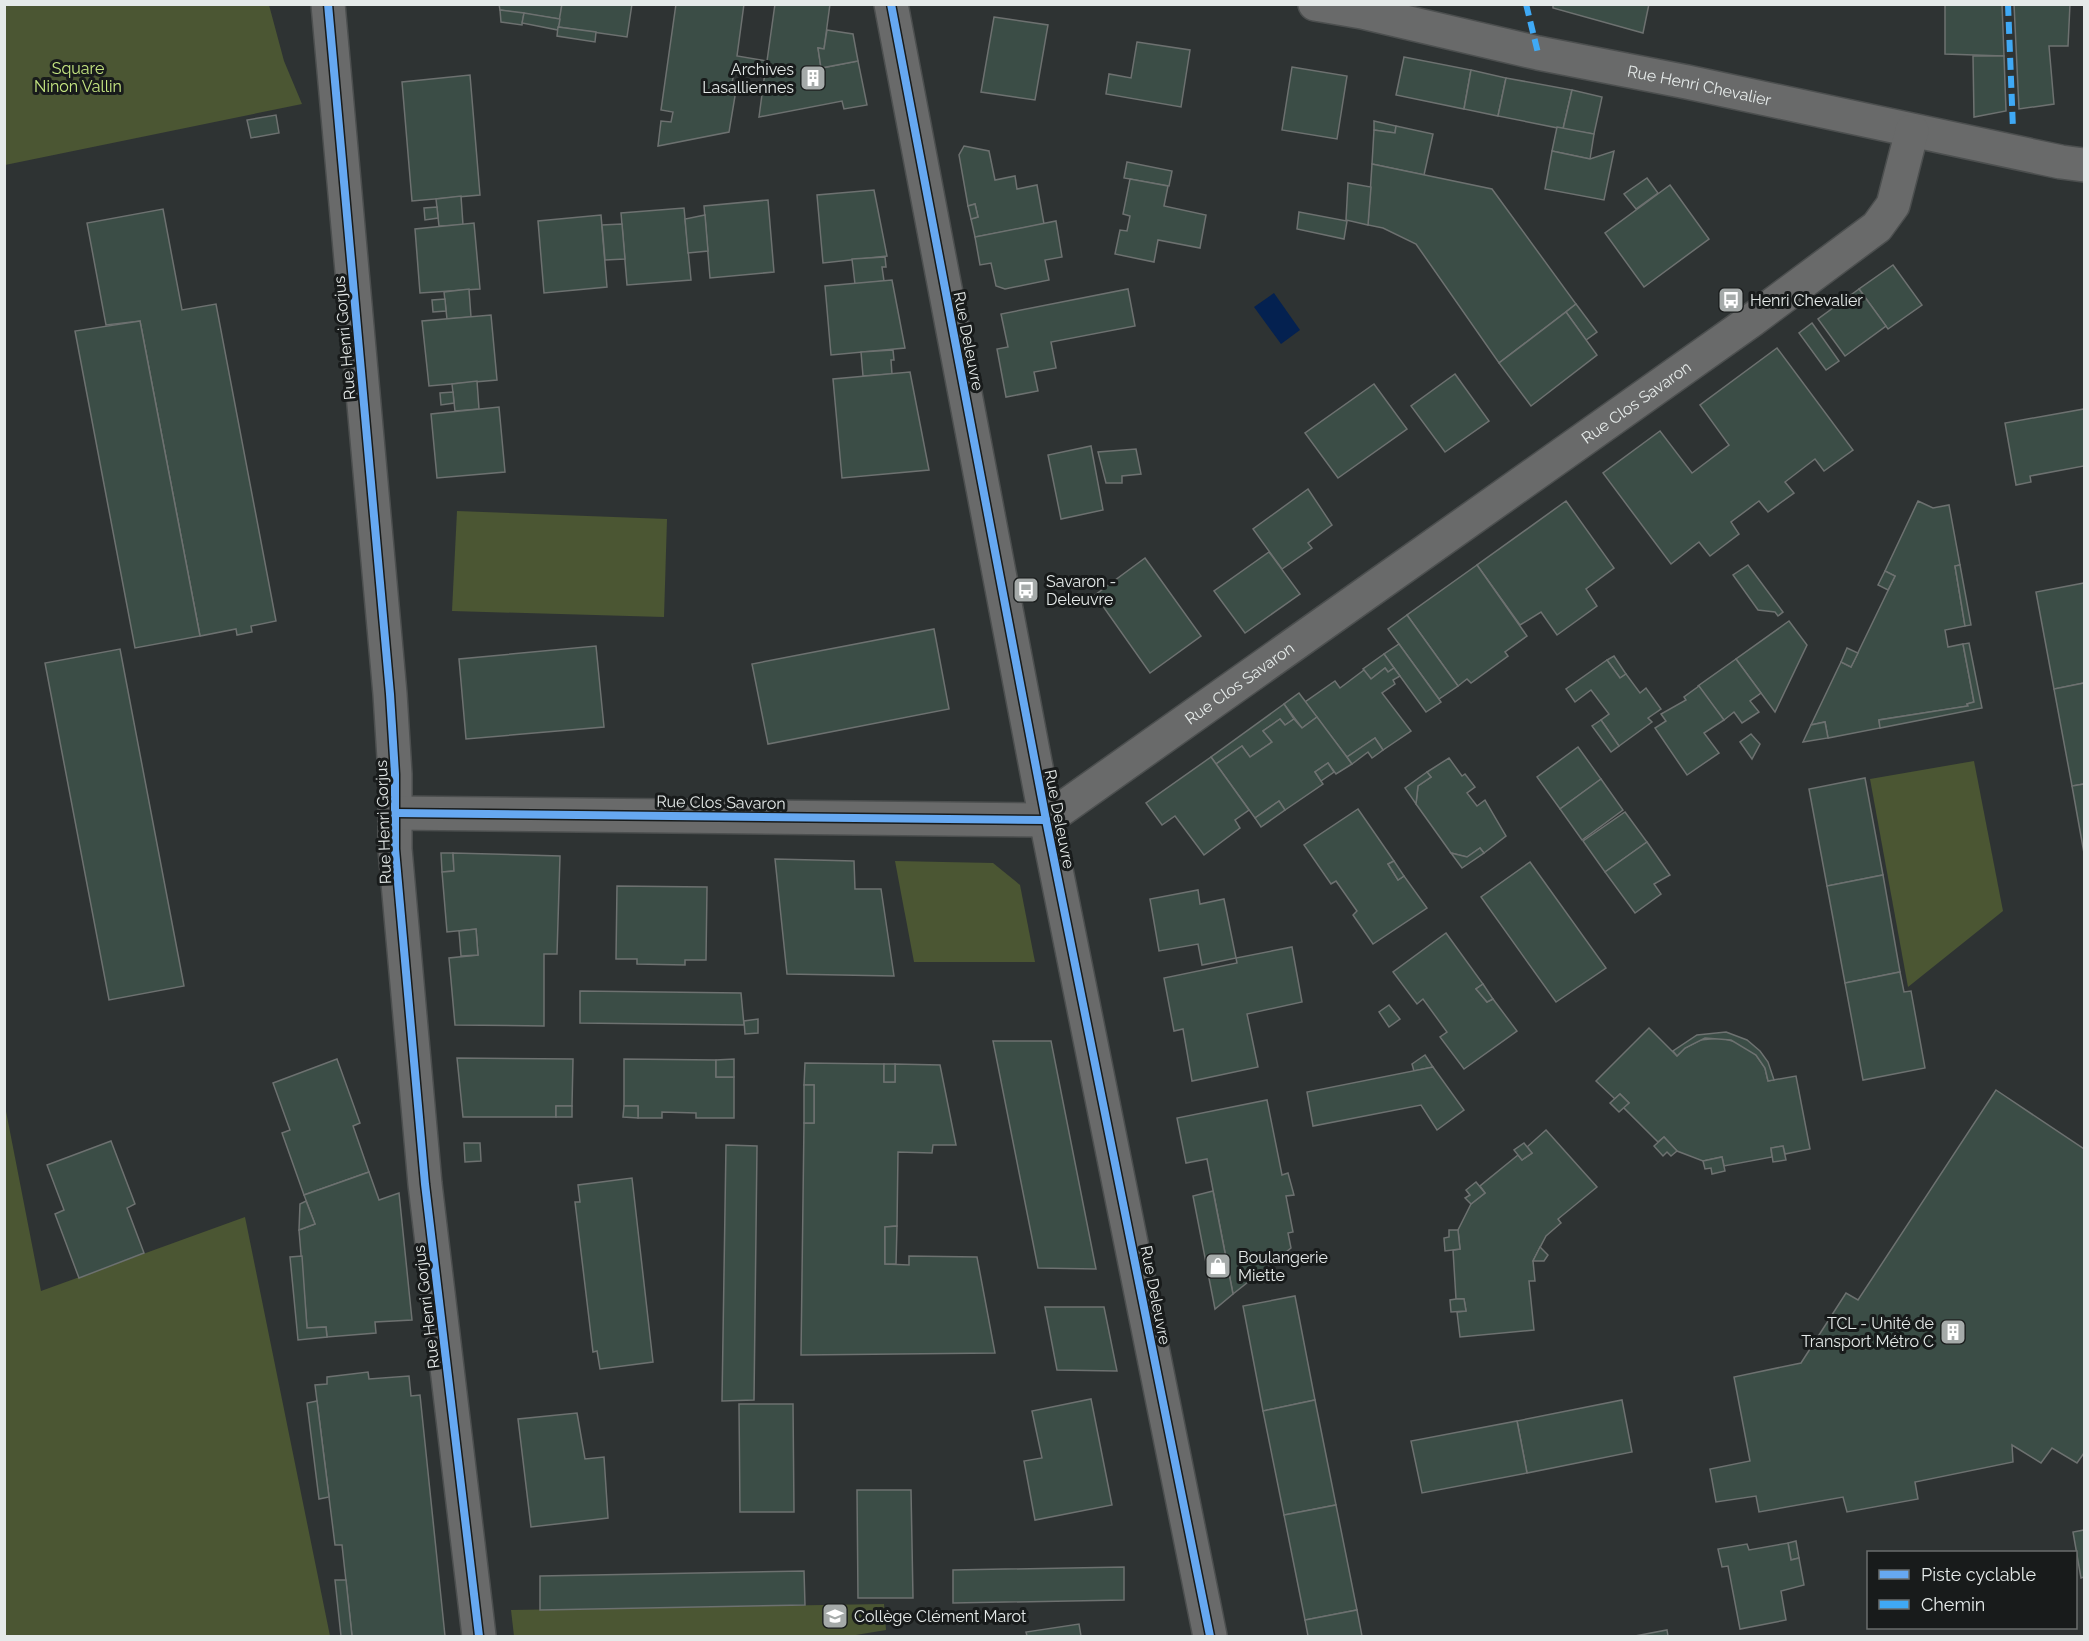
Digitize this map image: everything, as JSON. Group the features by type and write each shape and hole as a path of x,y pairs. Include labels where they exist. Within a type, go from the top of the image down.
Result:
{"street":[{"name":"Rue Henri Gorjus","path":"328,4 390,694 395,849 425,1184 479,1636"},
{"name":"Rue Deleuvre","path":"891,4 1046,820 1210,1636"},
{"name":"Rue Henri Chevalier","path":"1315,4 1362,8 1538,53 2085,165"},
{"name":"Rue Clos Savaron","path":"395,813 1046,820 1752,320 1877,227 1893,205 1912,131"}],"green space":[{"name":"Square Ninon Vallin","path":"5,4 269,5 284,61 302,104 5,165"},
{"path":"457,511 667,519 664,617 452,611"},
{"path":"1974,761 2003,911 1908,987 1870,779"},
{"path":"895,861 993,863 1020,885 1035,962 914,962"},
{"path":"4,1101 41,1291 245,1217 330,1636 5,1636"},
{"path":"884,1604 886,1630 850,1636 514,1636 511,1610"}],"water":[{"path":"1274,293 1300,330 1281,344 1254,307"}],"building":[{"path":"499,4 562,4 560,19 500,10"},
{"path":"562,4 632,4 627,37 558,27"},
{"name":"Archives Lasalliennes","path":"676,4 744,4 737,56 767,61 775,4 830,4 824,49 818,48 821,68 858,61 867,105 844,109 842,101 759,117 765,72 735,68 732,83 737,84 729,132 658,146 661,121 671,122 673,112 661,110"},
{"path":"1553,4 1649,4 1643,33 1553,8"},
{"path":"1945,4 2002,4 2004,56 1945,54"},
{"path":"2014,4 2070,4 2068,46 2049,46 2054,104 2019,109"},
{"path":"500,10 524,13 522,25 501,22"},
{"path":"524,13 560,19 558,30 522,23"},
{"path":"994,17 1048,25 1035,100 981,92"},
{"path":"558,27 596,32 595,42 557,36"},
{"path":"827,30 853,34 858,61 821,68 818,48 824,49"},
{"path":"1137,42 1190,50 1181,107 1106,94 1109,74 1131,78"},
{"path":"1973,56 2004,56 2006,111 1974,117"},
{"path":"1404,57 1471,70 1464,109 1396,95"},
{"path":"1292,67 1347,76 1337,139 1282,130"},
{"path":"1471,70 1506,78 1498,116 1464,109"},
{"path":"470,75 480,195 412,201 402,82"},
{"path":"1506,78 1572,90 1563,129 1498,116"},
{"path":"1572,90 1602,97 1594,134 1563,129"},
{"path":"276,115 279,133 251,138 247,120"},
{"path":"1374,121 1396,126 1395,133 1374,130"},
{"path":"1396,126 1433,134 1424,175 1372,164 1374,130 1395,133"},
{"path":"1557,127 1594,134 1590,159 1552,151"},
{"path":"964,146 989,151 995,180 1015,176 1017,189 1037,185 1044,224 975,237 971,219 978,217 975,204 968,206 959,155"},
{"path":"1552,151 1590,159 1614,151 1604,200 1545,189"},
{"path":"1127,162 1172,171 1169,186 1124,178"},
{"path":"1372,164 1492,189 1576,304 1499,363 1416,244 1383,228 1368,225"},
{"path":"1647,178 1658,193 1636,209 1624,194"},
{"path":"1130,179 1168,186 1164,206 1206,215 1200,248 1158,240 1154,262 1115,254 1120,230 1127,231 1130,216 1123,214"},
{"path":"1348,183 1371,187 1368,225 1346,220"},
{"path":"1670,185 1709,239 1644,287 1605,233"},
{"path":"874,190 887,256 823,263 817,195"},
{"path":"461,196 463,225 439,226 436,199"},
{"path":"768,200 774,272 710,278 704,206"},
{"path":"975,204 978,217 971,219 968,206"},
{"path":"437,207 438,218 425,220 424,208"},
{"path":"684,208 691,280 627,285 621,213"},
{"path":"163,209 182,310 216,304 276,621 251,626 252,632 237,635 236,629 200,636 140,321 106,325 87,223"},
{"path":"1299,212 1347,221 1344,239 1297,229"},
{"path":"601,215 607,287 544,293 538,221"},
{"path":"705,215 708,251 688,253 685,219"},
{"path":"1056,221 1062,257 1045,260 1049,280 1005,289 996,286 991,263 980,265 975,237"},
{"path":"474,223 480,289 420,293 415,229"},
{"path":"622,224 625,259 605,260 602,225"},
{"path":"885,257 886,267 882,267 884,281 855,284 852,259"},
{"path":"1893,265 1922,305 1888,329 1859,289"},
{"path":"892,280 905,348 831,355 825,286"},
{"path":"469,289 471,317 447,319 444,292"},
{"path":"1128,289 1135,326 1051,342 1056,368 1034,372 1038,391 1006,397 997,349 1008,347 1001,314"},
{"path":"1859,289 1886,326 1845,356 1818,319"},
{"path":"445,299 446,311 433,312 432,300"},
{"path":"1576,304 1597,332 1586,340 1566,312"},
{"path":"1566,312 1597,355 1531,406 1499,363"},
{"path":"491,315 497,380 429,386 422,321"},
{"path":"140,321 200,636 135,648 75,331"},
{"path":"1812,323 1839,361 1826,370 1799,333"},
{"path":"1777,348 1853,450 1824,471 1815,459 1785,482 1794,493 1768,512 1759,501 1731,522 1739,534 1710,556 1699,542 1671,564 1603,473 1660,431 1692,473 1729,445 1700,405"},
{"path":"893,350 892,374 863,376 861,352"},
{"path":"910,372 929,470 842,478 833,379"},
{"path":"1455,374 1489,421 1445,452 1411,406"},
{"path":"477,381 479,409 455,411 452,384"},
{"path":"1374,384 1407,429 1338,478 1305,433"},
{"path":"453,392 454,403 441,405 440,393"},
{"path":"499,407 505,472 437,478 431,414"},
{"path":"2084,409 2084,466 2030,476 2031,482 2016,485 2005,423"},
{"path":"1091,446 1103,510 1061,519 1048,455"},
{"path":"1136,449 1141,474 1122,476 1122,483 1106,483 1098,452"},
{"path":"1308,489 1332,525 1308,543 1312,548 1282,569 1253,529"},
{"path":"1566,501 1614,568 1586,589 1597,606 1557,635 1541,612 1520,625 1477,565"},
{"path":"1918,501 1933,508 1949,505 1960,565 1955,566 1965,626 1945,630 1948,647 1963,644 1974,702 1967,704 1968,706 1879,720 1880,728 1828,738 1825,722 1811,725 1841,662 1851,667 1895,576 1885,571"},
{"path":"1269,552 1300,594 1245,633 1214,591"},
{"path":"1145,558 1201,636 1150,673 1095,595"},
{"path":"1477,565 1527,636 1505,652 1508,656 1471,683 1467,679 1458,686 1407,615"},
{"path":"1748,565 1783,612 1778,616 1775,612 1758,610 1733,575"},
{"path":"1960,565 1971,625 1965,626 1955,566"},
{"path":"1885,571 1895,576 1888,590 1878,585"},
{"path":"2084,583 2084,683 2054,689 2036,592"},
{"path":"1407,615 1458,686 1439,699 1388,629"},
{"path":"1789,621 1807,645 1775,712 1736,659"},
{"path":"934,629 949,709 768,744 752,664"},
{"path":"1969,643 1982,708 1880,728 1879,720 1968,706 1967,704 1974,702 1963,644"},
{"path":"1399,644 1441,702 1426,712 1384,654"},
{"path":"596,646 604,727 466,739 459,659"},
{"path":"1847,648 1858,653 1851,667 1841,662"},
{"path":"120,649 184,986 109,1000 45,663"},
{"path":"1384,654 1394,668 1388,672 1385,668 1371,679 1363,669"},
{"path":"1614,656 1626,674 1620,678 1607,660"},
{"path":"1736,659 1761,693 1750,701 1759,712 1742,723 1734,712 1724,720 1698,686"},
{"path":"1607,660 1620,678 1626,674 1640,693 1646,688 1661,709 1648,718 1652,722 1619,746 1601,720 1609,714 1591,690 1575,702 1566,689"},
{"path":"1385,668 1388,672 1394,668 1400,676 1393,680 1395,684 1382,693 1411,731 1383,750 1375,738 1347,757 1305,702 1335,681 1340,688 1364,670 1371,679"},
{"path":"2084,683 2084,784 2072,786 2054,689"},
{"path":"1699,686 1724,720 1704,733 1719,753 1687,775 1655,728 1666,721 1661,714 1686,700 1684,697"},
{"path":"1299,693 1317,717 1302,728 1284,704"},
{"path":"1284,704 1294,719 1285,725 1280,719 1263,731 1272,742 1250,757 1242,746 1216,764 1211,757"},
{"path":"1317,717 1352,764 1336,774 1328,763 1315,772 1323,784 1285,810 1279,801 1255,818 1216,764 1242,746 1250,757 1272,742 1263,731 1280,719 1285,725 1294,719 1302,728"},
{"path":"1601,720 1619,746 1611,752 1592,726"},
{"path":"1825,722 1828,738 1803,742 1811,725"},
{"path":"1751,734 1760,744 1752,759 1740,742"},
{"path":"1375,738 1383,750 1372,758 1368,752 1352,764 1347,757"},
{"path":"1578,747 1601,779 1560,809 1537,777"},
{"path":"1211,757 1249,810 1235,820 1240,828 1204,855 1175,816 1162,825 1146,803"},
{"path":"1449,758 1462,776 1465,774 1475,787 1467,793 1477,806 1485,800 1506,836 1484,853 1480,848 1467,857 1451,853 1416,804 1418,786 1431,777 1427,772"},
{"path":"1328,763 1334,772 1321,781 1315,772"},
{"path":"1427,772 1431,777 1418,786 1416,804 1405,788"},
{"path":"1865,778 1883,875 1827,886 1809,789"},
{"path":"1601,779 1623,810 1582,840 1560,809"},
{"path":"2084,784 2084,853 2072,786"},
{"path":"1279,801 1285,810 1261,827 1255,818"},
{"path":"1358,809 1394,861 1388,864 1398,880 1404,876 1427,908 1373,944 1353,915 1357,911 1336,881 1331,884 1304,845"},
{"path":"1625,812 1647,842 1605,872 1583,841"},
{"path":"1647,842 1670,875 1654,884 1661,894 1635,913 1605,872"},
{"path":"1480,848 1484,853 1462,868 1451,853 1467,857"},
{"path":"441,853 453,853 454,871 442,872"},
{"path":"453,853 560,856 557,954 544,954 544,1026 455,1025 449,958 478,955 476,929 447,932 442,872 454,871"},
{"path":"775,859 854,861 855,889 881,889 894,976 787,974"},
{"path":"1394,861 1404,876 1398,880 1388,864"},
{"path":"1530,862 1606,968 1556,1002 1481,897"},
{"path":"1883,875 1900,972 1845,983 1827,886"},
{"path":"617,886 707,887 706,960 685,960 685,965 637,964 637,959 616,959"},
{"path":"1198,890 1200,904 1224,899 1236,958 1202,965 1198,944 1159,951 1150,899"},
{"path":"476,929 478,955 461,956 459,931"},
{"path":"1446,933 1483,984 1476,989 1487,1002 1493,999 1517,1031 1464,1069 1440,1037 1447,1032 1423,999 1417,1004 1393,972"},
{"path":"1292,947 1302,1002 1247,1014 1258,1067 1192,1081 1183,1029 1174,1031 1164,978 1237,963 1236,958"},
{"path":"1900,972 1904,992 1911,991 1925,1068 1863,1080 1845,983"},
{"path":"1483,984 1493,999 1487,1002 1476,989"},
{"path":"580,991 741,993 744,1025 580,1023"},
{"path":"1389,1005 1400,1019 1389,1027 1379,1012"},
{"path":"758,1019 758,1033 745,1034 744,1021"},
{"path":"1649,1028 1677,1056 1685,1048 1700,1040 1721,1038 1740,1043 1756,1055 1765,1068 1768,1081 1796,1076 1810,1149 1785,1154 1783,1146 1771,1148 1772,1157 1724,1166 1722,1157 1703,1161 1677,1151 1664,1137 1658,1142 1623,1107 1629,1103 1620,1094 1615,1099 1596,1081"},
{"path":"1726,1032 1747,1040 1760,1051 1768,1062 1774,1080 1768,1081 1765,1068 1756,1055 1731,1040 1705,1038 1685,1048 1677,1056 1673,1051 1697,1035"},
{"path":"993,1041 1051,1041 1096,1269 1038,1268"},
{"path":"1425,1055 1433,1067 1414,1071 1412,1064"},
{"path":"457,1058 573,1059 572,1106 556,1106 556,1117 463,1117"},
{"path":"337,1059 360,1123 353,1126 369,1172 304,1195 282,1133 290,1130 273,1083"},
{"path":"624,1059 716,1060 716,1077 734,1077 734,1118 696,1118 696,1113 662,1112 662,1118 638,1118 638,1106 624,1106"},
{"path":"734,1059 734,1077 716,1077 716,1060"},
{"path":"805,1063 884,1064 884,1082 895,1082 895,1064 940,1065 956,1145 933,1145 932,1153 898,1152 897,1226 885,1227 885,1264 909,1265 909,1256 977,1257 995,1353 801,1355 804,1123 814,1123 814,1085 804,1085"},
{"path":"884,1064 895,1064 895,1082 884,1082"},
{"path":"1433,1067 1464,1110 1437,1130 1421,1105 1313,1126 1307,1092"},
{"path":"804,1085 814,1085 814,1123 804,1123"},
{"name":"TCL - Unité de Transport Métro C","path":"1996,1090 2084,1149 2084,1453 2077,1463 2052,1448 2041,1463 2012,1445 2013,1462 1915,1482 1918,1499 1847,1512 1843,1497 1759,1512 1756,1496 1716,1502 1710,1469 1750,1461 1734,1377 1801,1363 1846,1293 1858,1300"},
{"path":"1620,1094 1629,1103 1619,1112 1610,1103"},
{"path":"1267,1100 1282,1175 1288,1173 1294,1195 1286,1196 1293,1232 1288,1233 1291,1248 1233,1294 1207,1159 1186,1163 1177,1118"},
{"path":"556,1106 572,1106 572,1117 556,1117"},
{"path":"624,1106 638,1106 638,1118 623,1117"},
{"path":"1546,1130 1597,1187 1558,1219 1561,1223 1546,1236 1533,1261 1535,1281 1529,1281 1534,1330 1460,1337 1457,1312 1466,1311 1464,1299 1456,1299 1453,1250 1460,1249 1458,1230 1471,1204 1485,1193 1480,1186 1518,1155 1522,1160 1532,1153 1527,1147"},
{"path":"1664,1137 1677,1151 1671,1156 1667,1152 1663,1156 1654,1146"},
{"path":"111,1141 135,1204 127,1208 144,1253 79,1278 55,1214 64,1210 47,1165"},
{"path":"464,1143 480,1143 481,1161 465,1162"},
{"path":"1524,1143 1532,1153 1522,1160 1514,1150"},
{"path":"726,1145 757,1146 754,1400 722,1401"},
{"path":"1783,1146 1786,1160 1773,1162 1771,1148"},
{"path":"1722,1157 1725,1171 1712,1174 1711,1168 1705,1169 1703,1161"},
{"path":"369,1172 379,1200 399,1193 412,1320 375,1322 376,1333 327,1337 326,1327 307,1328 299,1230 315,1224 304,1195"},
{"path":"632,1178 653,1362 600,1369 597,1351 593,1352 575,1202 580,1202 578,1185"},
{"path":"1476,1182 1485,1193 1471,1204 1465,1198 1470,1195 1466,1190"},
{"path":"1213,1191 1233,1294 1215,1309 1193,1196"},
{"path":"306,1201 315,1224 299,1230 300,1204"},
{"path":"897,1226 896,1264 885,1264 885,1227"},
{"path":"1449,1230 1458,1230 1460,1249 1445,1251 1444,1238 1449,1237"},
{"path":"1540,1247 1548,1255 1544,1261 1533,1261"},
{"path":"302,1256 307,1328 326,1327 327,1337 298,1340 290,1257"},
{"path":"1295,1296 1315,1400 1263,1411 1243,1306"},
{"path":"1464,1299 1466,1311 1451,1312 1450,1300"},
{"path":"1045,1307 1104,1307 1117,1371 1057,1370"},
{"path":"368,1372 369,1379 409,1376 411,1396 420,1395 445,1636 352,1636 342,1545 335,1545 315,1385 327,1384 327,1377"},
{"path":"1091,1399 1112,1505 1035,1520 1024,1461 1042,1458 1032,1411"},
{"path":"1315,1400 1336,1505 1284,1515 1263,1411"},
{"path":"1622,1400 1632,1452 1527,1473 1517,1421"},
{"path":"317,1401 329,1497 319,1499 307,1403"},
{"path":"739,1404 793,1404 794,1512 740,1512"},
{"path":"577,1413 585,1459 604,1457 608,1518 531,1527 518,1419"},
{"path":"1517,1421 1527,1473 1422,1493 1411,1441"},
{"path":"857,1490 911,1490 913,1598 858,1598"},
{"path":"1336,1505 1357,1610 1305,1620 1284,1515"},
{"path":"2084,1530 2084,1577 2081,1578 2077,1551 2073,1532"},
{"path":"1796,1541 1799,1558 1791,1560 1788,1543"},
{"path":"1788,1543 1791,1560 1799,1558 1804,1585 1781,1591 1786,1620 1740,1629 1728,1566 1722,1567 1718,1549 1747,1544 1749,1550"},
{"path":"1124,1567 1124,1600 953,1603 953,1570"},
{"path":"804,1571 805,1605 540,1610 540,1576"},
{"path":"335,1580 346,1580 352,1636 341,1636"},
{"path":"1357,1610 1362,1636 1308,1636 1305,1620"},
{"path":"1079,1624 1081,1636 1027,1636 1026,1632"},
{"path":"1667,1630 1668,1636 1635,1636"}],"marked path":[{"path":"1526,4 1538,53"},
{"path":"2008,4 2013,129"}],"cycle path":[{"path":"328,4 390,694 395,774 395,849 425,1184 479,1636"},
{"path":"891,4 1046,820 1210,1636"},
{"path":"395,813 1046,820"}],"place":[{"name":"Archives Lasalliennes","path":"813,78"},
{"name":"Henri Chevalier","path":"1731,300"},
{"name":"Savaron - Deleuvre","path":"1026,590"},
{"name":"Boulangerie Miette","path":"1218,1266"},
{"name":"TCL - Unité de Transport Métro C","path":"1953,1332"},
{"name":"Collège Clément Marot","path":"835,1616"}]}
